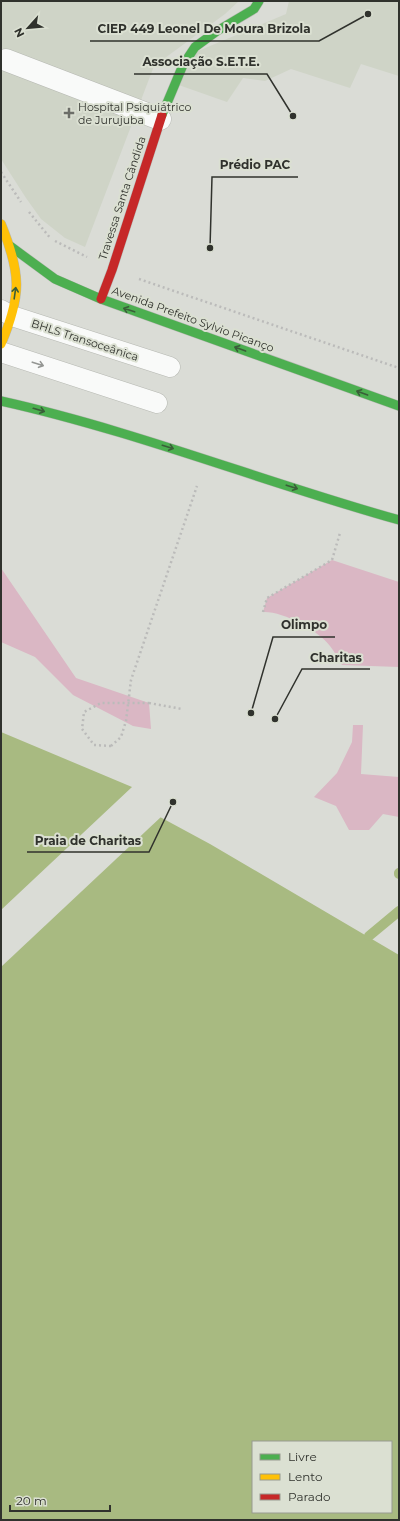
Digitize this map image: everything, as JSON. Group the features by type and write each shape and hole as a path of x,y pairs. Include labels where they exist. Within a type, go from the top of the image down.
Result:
{"main road":[{"name":"Travessa Santa Cândida","path":"101,299 112,270 160,119 183,65 195,47 217,31 254,10 259,1"},
{"path":"1,224 10,246 17,280 7,313 1,344"},
{"name":"Avenida Prefeito Sylvio Picanço","path":"10,246 55,279 101,299 399,406"},
{"path":"1,401 28,407 206,459 349,506 399,520"}],"street":[{"path":"6,60 160,119"}],"lane":[{"name":"BHLS Transoceânica","path":"7,313 170,367"},
{"path":"1,352 157,403"}],"path":[{"path":"1,172 16,196 52,240 112,270 399,368"},
{"path":"182,709 149,703 135,703 128,703 122,703 101,703 84,712 82,729 94,745 111,746 121,737 126,721 127,715 128,708 129,701 131,680 189,513 206,459"},
{"path":"263,612 267,598 332,560 349,506"}],"shaded area":[{"name":"Hospital Psiquiátrico de Jurujuba","path":"1,1 239,1 225,14 154,66 85,247 65,238 41,219 1,159"},
{"path":"289,1 399,1 399,76 361,64 350,88 291,69 265,81 243,78 227,102 173,83 191,54 286,14"},
{"path":"332,560 399,582 399,667 342,665 330,646 309,628 290,618 263,612 267,598"},
{"path":"1,568 76,678 149,703 151,729 133,726 73,695 35,657 1,642"},
{"path":"353,725 363,725 361,774 399,777 399,817 383,814 369,830 349,830 336,806 314,797 337,773 352,742"},
{"path":"1,732 132,787 1,910"},
{"path":"160,817 210,844 399,955 399,1520 1,1520 1,961"}],"pier":[{"path":"159,815 162,816 1,967 1,958"}],"waterway":[{"path":"369,936 399,911"}],"traffic: fast":[{"path":"162,115 183,65 195,47 217,31 254,9 259,1"},
{"path":"10,246 55,279 101,299 399,406"},
{"path":"1,401 101,427 399,520"}],"traffic: slow":[{"path":"1,224 8,241 15,271 16,284 16,297 13,311 1,344"}],"traffic: jam":[{"path":"101,299 112,270 162,115"}],"place":[{"name":"CIEP 449 Leonel De Moura Brizola","path":"368,14"},
{"name":"Hospital Psiquiátrico de Jurujuba","path":"69,113"},
{"name":"Associação S.E.T.E.","path":"293,116"},
{"name":"Prédio PAC","path":"210,248"},
{"name":"Olimpo","path":"251,713"},
{"name":"Charitas","path":"275,719"},
{"name":"Praia de Charitas","path":"173,802"}]}
